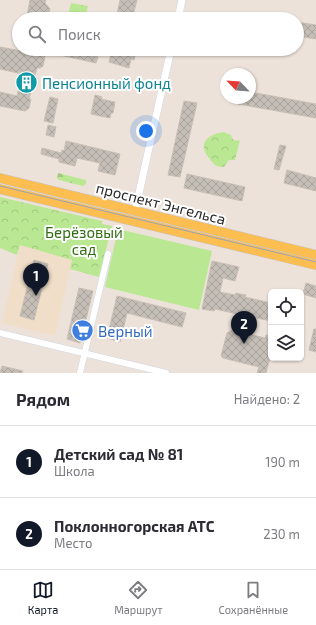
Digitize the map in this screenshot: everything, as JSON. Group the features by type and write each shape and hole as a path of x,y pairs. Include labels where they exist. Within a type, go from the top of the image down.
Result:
{"main road":[{"name":"проспект Энгельса","path":"0,178 316,255"},
{"name":"проспект Энгельса","path":"0,189 316,265"},
{"path":"132,221 135,211"}],"street":[{"path":"179,12 182,0"},
{"path":"135,211 169,56"},
{"path":"80,373 108,254"},
{"path":"0,333 166,373"}],"shaded area":[{"path":"20,245 72,260 55,336 2,323"}],"green space":[{"path":"71,3 88,6 87,12 69,12"},
{"path":"224,132 231,135 233,140 240,141 235,160 229,160 224,167 221,167 215,165 211,160 206,153 204,144 209,137"},
{"path":"58,173 86,180 86,184 83,186 59,180 57,178"},
{"name":"Берёзовый сад","path":"0,197 102,221 102,224 112,226 99,277 70,269 72,260 20,245 17,255 0,248"},
{"path":"118,229 212,251 199,310 105,287"}],"building":[{"path":"30,0 46,0 45,3 50,9 49,12 28,12"},
{"path":"120,0 137,0 134,12 117,12"},
{"path":"304,23 316,25 316,39 304,37"},
{"name":"Пенсионный фонд","path":"0,47 12,49 12,56 45,56 43,66 37,68 29,99 31,99 29,108 25,111 0,106 0,92 17,96 22,74 0,69"},
{"path":"64,56 98,57 96,63"},
{"path":"110,56 135,56 134,60 131,59 129,68 109,62"},
{"path":"256,93 316,104 316,118 238,104 256,104"},
{"path":"95,95 102,97 101,99 115,102 113,113 111,113 110,118 91,114"},
{"path":"50,97 58,99 53,123 44,121"},
{"path":"184,101 197,103 180,177 168,175"},
{"path":"48,125 56,127 54,137 46,135"},
{"path":"66,141 120,154 115,175 98,171 100,163 77,158 75,166 59,162 59,159 41,154 42,148 61,153 62,150 64,151"},
{"path":"280,145 286,146 279,170 274,169"},
{"path":"287,170 316,178 316,191 284,183"},
{"path":"187,174 245,187 242,201 184,188"},
{"path":"34,260 48,264 34,320 20,316"},
{"path":"212,261 239,267 235,281 223,278 220,292 235,295 236,293 246,295 245,297 268,302 268,320 247,316 243,329 239,328 242,315 215,309 214,311 202,309"},
{"path":"306,283 316,286 316,298 304,294"},
{"path":"79,288 93,291 80,343 67,339"},
{"path":"117,296 186,313 182,327 127,313 120,342 107,338"},
{"path":"314,329 316,329 316,352 309,350"},
{"path":"232,330 265,338 266,335 268,335 269,361 266,373 257,373 259,367 223,358 221,356 227,333"},
{"path":"2,366 23,371 22,373 0,373"}],"tram line":[{"path":"0,186 316,262"}],"place":[{"name":"Пенсионный фонд","path":"27,83"},
{"name":"Детский сад № 81","path":"36,296"},
{"name":"Верный","path":"83,331"},
{"name":"Поклонногорская АТС","path":"244,344"}]}
